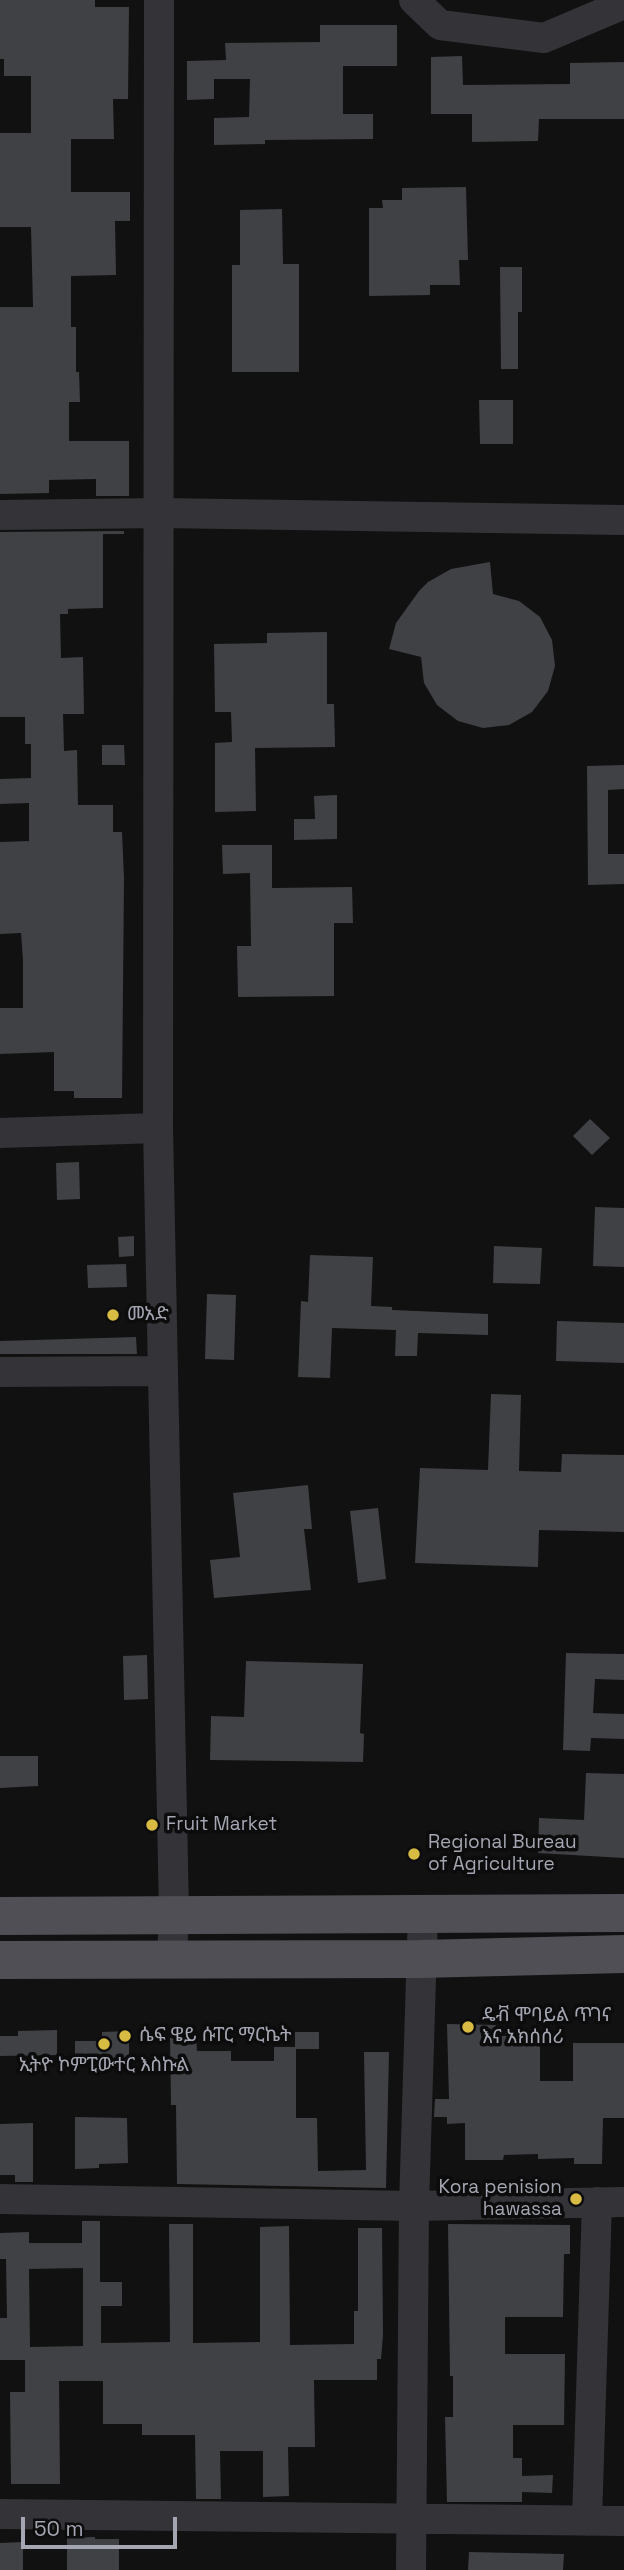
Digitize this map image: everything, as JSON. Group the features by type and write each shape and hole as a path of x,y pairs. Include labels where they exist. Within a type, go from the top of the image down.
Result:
{"main road":[{"path":"0,1916 174,1913 624,1913"},
{"path":"0,1960 420,1959 624,1954"}],"street":[{"path":"159,0 158,1128 174,1913 172,1960"},
{"path":"414,0 440,25 544,38 624,4"},
{"path":"0,515 159,513 624,520"},
{"path":"0,1133 158,1128"},
{"path":"0,1372 162,1371"},
{"path":"411,2570 414,2206 423,1913"},
{"path":"0,2199 414,2206 611,2202 587,2521"},
{"path":"0,2514 624,2521"}],"building":[{"path":"0,0 95,0 95,7 129,7 128,99 113,99 114,139 71,139 71,192 130,192 130,221 115,221 116,275 71,276 71,327 76,327 76,372 79,372 80,402 69,402 69,441 129,441 129,496 96,496 96,479 49,480 49,493 0,494 0,307 33,307 31,227 0,227 0,133 31,133 31,76 4,76 4,59 0,59"},
{"path":"320,25 397,25 397,66 343,66 343,114 373,114 373,139 265,140 265,144 214,145 214,118 249,117 250,79 214,79 214,99 187,100 187,61 226,60 225,43 320,42"},
{"path":"462,56 463,85 570,84 570,63 624,62 624,119 539,119 538,141 472,142 472,114 431,114 431,57"},
{"path":"466,187 468,260 459,260 460,285 430,285 430,295 369,296 369,208 383,208 382,200 402,200 402,188"},
{"path":"282,209 283,264 299,264 299,372 232,372 232,265 240,265 240,210"},
{"path":"500,267 522,267 522,312 518,312 518,369 501,369"},
{"path":"479,400 513,400 513,444 480,444"},
{"path":"124,531 124,534 103,534 103,608 68,609 68,614 60,614 61,658 83,657 84,714 63,714 64,751 77,750 78,805 113,805 113,832 122,832 124,878 122,1098 74,1098 74,1091 54,1091 54,1052 0,1054 0,1008 23,1008 23,960 21,933 0,934 0,842 29,841 29,803 0,804 0,779 31,778 31,744 25,744 25,717 0,717 0,532"},
{"path":"490,562 493,594 519,601 540,617 552,640 555,666 548,691 532,712 509,725 483,728 458,721 437,705 424,683 421,657 389,649 396,623 428,582 451,569"},
{"path":"327,632 327,704 334,704 335,747 255,748 256,811 215,812 215,743 232,742 231,712 215,712 214,644 267,643 267,633"},
{"path":"102,745 124,745 125,765 102,765"},
{"path":"624,765 624,789 608,790 608,854 624,854 624,884 588,885 587,766"},
{"path":"337,795 337,839 294,840 294,819 315,819 314,796"},
{"path":"222,845 272,845 272,888 352,887 353,923 334,923 334,996 238,997 237,946 251,946 250,873 223,874"},
{"path":"590,1119 610,1138 592,1155 573,1136"},
{"path":"79,1162 80,1199 57,1200 56,1163"},
{"path":"595,1207 624,1208 624,1267 593,1266"},
{"path":"134,1236 134,1256 119,1257 118,1237"},
{"path":"494,1246 542,1248 540,1284 493,1283"},
{"path":"310,1255 373,1257 371,1306 392,1307 392,1310 488,1314 488,1335 418,1333 417,1356 395,1356 396,1330 332,1328 330,1378 298,1377 301,1301 308,1302"},
{"path":"126,1264 127,1287 88,1288 87,1265"},
{"path":"207,1294 236,1295 234,1360 205,1359"},
{"path":"557,1321 624,1323 624,1363 556,1361"},
{"path":"136,1337 137,1354 0,1354 0,1341"},
{"path":"491,1394 521,1395 519,1471 561,1472 562,1454 624,1455 624,1532 539,1530 538,1567 415,1563 420,1468 488,1470"},
{"path":"308,1485 312,1529 304,1529 311,1590 214,1598 210,1560 240,1557 233,1493"},
{"path":"378,1508 386,1579 358,1583 350,1511"},
{"path":"566,1653 624,1654 624,1680 595,1679 593,1713 624,1714 624,1739 591,1738 590,1751 563,1750"},
{"path":"147,1655 148,1699 124,1700 123,1656"},
{"path":"246,1661 363,1664 360,1733 364,1734 363,1762 210,1760 211,1716 244,1717"},
{"path":"0,1756 38,1756 38,1786 0,1788"},
{"path":"586,1773 624,1774 624,1858 538,1853 539,1818 584,1820"},
{"path":"447,2024 496,2025 495,2036 540,2036 540,2081 573,2081 573,2043 624,2043 624,2118 603,2118 602,2164 574,2164 574,2158 538,2159 538,2154 504,2155 503,2160 465,2160 465,2123 447,2124 447,2117 434,2117 435,2099 449,2099"},
{"path":"57,2030 57,2055 0,2056 0,2036 18,2036 18,2031"},
{"path":"129,2031 129,2062 75,2058 75,2041 102,2041 102,2032"},
{"path":"295,2032 319,2032 319,2049 296,2049 296,2118 317,2118 318,2171 366,2170 364,2052 389,2052 386,2188 177,2184 176,2105 171,2105 170,2038 196,2037 197,2051 231,2051 231,2061 274,2061 274,2047 295,2047"},
{"path":"75,2117 127,2118 128,2163 99,2164 99,2168 75,2169"},
{"path":"33,2123 33,2182 15,2182 15,2175 0,2175 0,2124"},
{"path":"82,2221 100,2221 100,2282 122,2282 122,2306 101,2306 101,2343 170,2342 169,2224 193,2224 193,2343 260,2342 260,2227 289,2226 290,2345 354,2344 354,2311 358,2311 358,2228 382,2228 383,2335 381,2359 377,2359 377,2380 314,2380 315,2447 288,2447 289,2496 263,2497 263,2451 220,2451 221,2499 196,2499 195,2435 142,2435 142,2424 103,2424 103,2381 59,2381 60,2484 11,2484 10,2392 25,2392 25,2360 0,2360 0,2318 7,2318 6,2259 0,2259 0,2233 29,2232 29,2243 82,2243","holes":["83,2268 83,2346 30,2347 29,2269"]},
{"path":"448,2224 570,2225 570,2254 564,2254 563,2317 505,2317 505,2354 565,2354 564,2425 513,2425 513,2458 522,2458 522,2476 553,2475 552,2493 522,2492 522,2502 447,2502 445,2417 453,2417"},
{"path":"67,2538 119,2539 119,2570 67,2570"},
{"path":"23,2542 23,2570 0,2570 0,2543"},
{"path":"469,2552 564,2554 563,2570 468,2570"}],"place":[{"name":"መአድ","path":"113,1315"},
{"name":"Fruit Market","path":"152,1825"},
{"name":"Regional Bureau of Agriculture","path":"414,1854"},
{"name":"ዴቭ ሞባይል ጥገና እና አክሰሰሪ","path":"468,2027"},
{"name":"ሴፍ ዌይ ሱፐር ማርኬት","path":"125,2036"},
{"name":"ኢትዮ ኮምፒውተር እስኩል","path":"104,2044"},
{"name":"Kora penision hawassa","path":"576,2199"}]}
